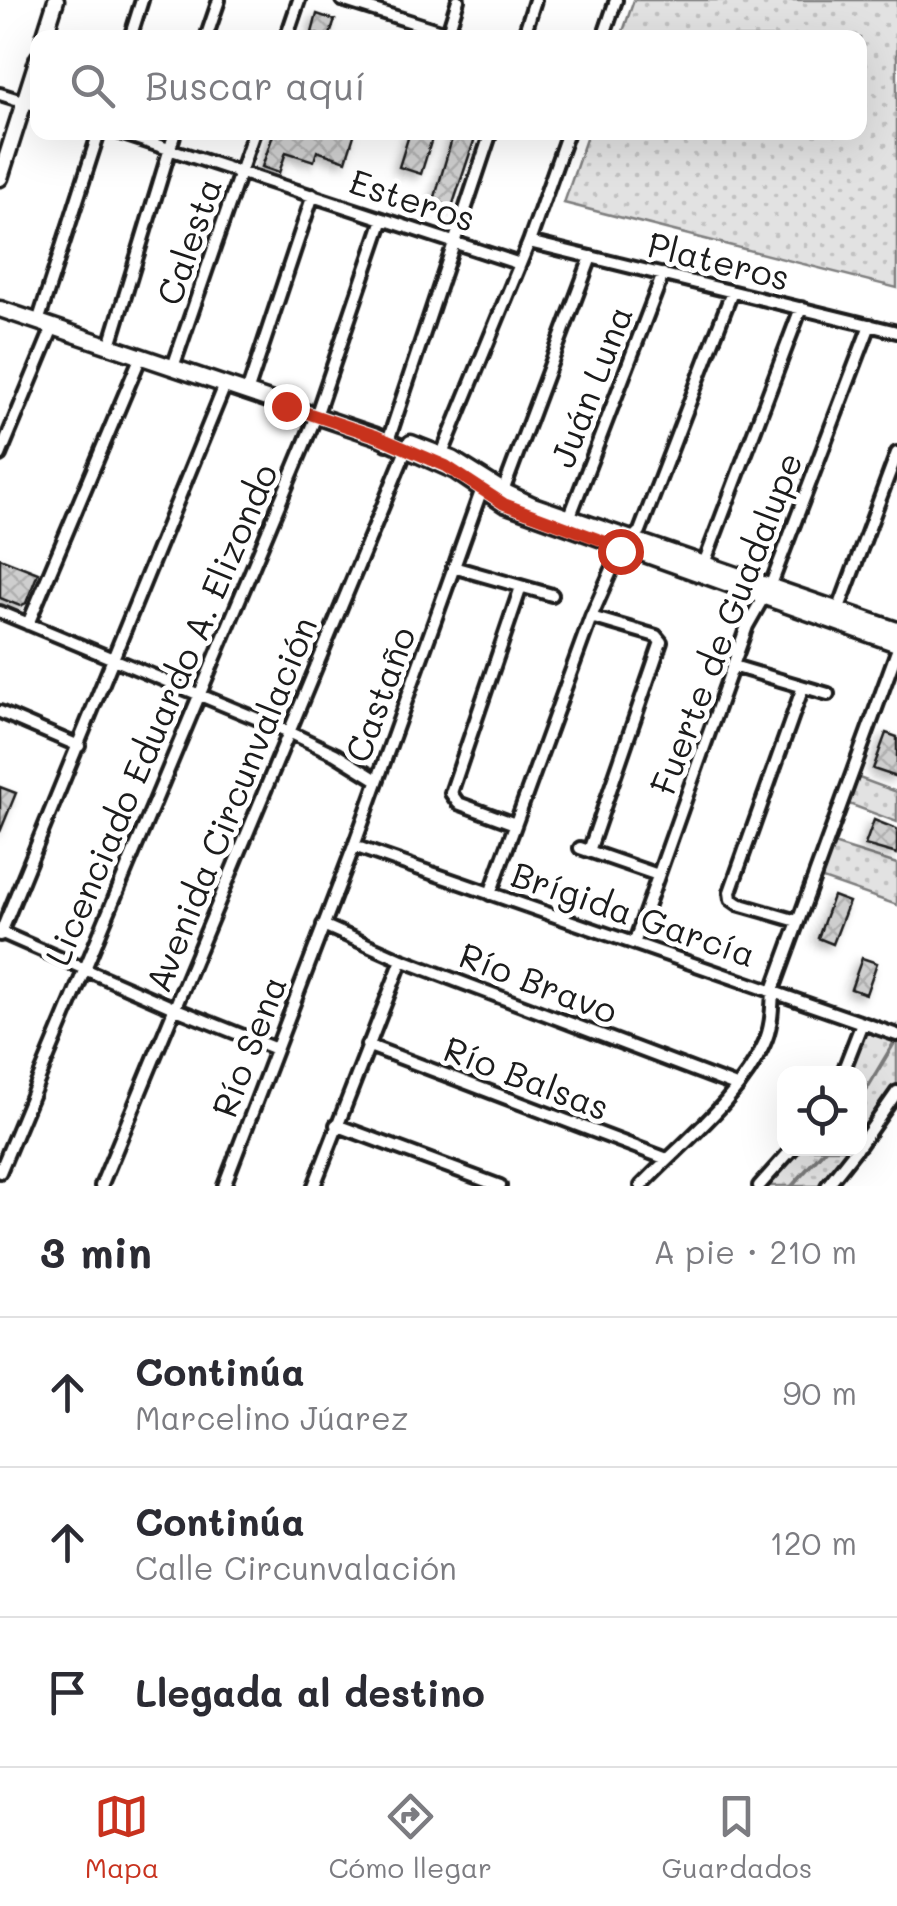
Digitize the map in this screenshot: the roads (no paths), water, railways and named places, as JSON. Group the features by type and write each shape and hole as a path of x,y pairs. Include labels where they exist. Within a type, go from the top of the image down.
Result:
{"street":[{"path":"47,30 56,0"},
{"path":"133,30 142,0"},
{"path":"209,30 218,0"},
{"path":"289,30 299,0"},
{"path":"342,0 377,5 443,30"},
{"path":"449,30 458,0"},
{"path":"525,30 535,0"},
{"path":"606,30 616,0"},
{"path":"0,94 30,104 0,178"},
{"path":"0,455 46,324 97,140"},
{"name":"Esteros","path":"143,140 520,264"},
{"path":"110,345 172,140"},
{"name":"Calesta","path":"174,367 251,140"},
{"path":"384,439 488,140"},
{"path":"442,454 529,242 565,140"},
{"path":"247,393 313,196"},
{"name":"Licenciado Eduardo A. Elizondo","path":"0,1172 82,968 316,416 383,218"},
{"name":"Plateros","path":"529,242 897,332"},
{"path":"501,496 592,257"},
{"name":"Juán Luna","path":"567,522 662,274"},
{"path":"490,894 591,617 628,544 642,525 732,292"},
{"path":"0,308 408,447 442,454 483,486"},
{"path":"702,570 801,308"},
{"name":"Fuerte de Guadalupe","path":"635,941 752,615 766,592 870,325"},
{"path":"28,624 141,356"},
{"path":"226,386 0,933 176,1010 276,1048"},
{"path":"408,447 501,496 567,522 836,616 897,630"},
{"name":"Avenida Circunvalación","path":"101,1186 408,447"},
{"path":"836,616 897,453"},
{"name":"Castaño","path":"324,925 483,486"},
{"path":"453,567 552,595"},
{"path":"515,824 458,803 451,793 521,587"},
{"path":"0,612 289,732 378,780"},
{"path":"641,1186 708,1120 736,1086 764,1045 770,1028 773,990 897,648 836,616"},
{"path":"591,617 656,636 661,642 584,850 658,875"},
{"path":"734,666 828,694"},
{"path":"797,921 738,904 731,899 730,892 803,686"},
{"path":"0,712 79,746"},
{"name":"Brígida García","path":"354,846 897,1034"},
{"name":"Río Bravo","path":"324,925 402,960 736,1086"},
{"name":"Río Sena","path":"224,1186 324,925"},
{"path":"314,1186 402,960"},
{"path":"845,1066 862,1023"},
{"name":"Río Balsas","path":"367,1046 667,1159"},
{"path":"867,1134 897,1092"},
{"path":"336,1124 500,1186"},
{"path":"759,1186 787,1156"},
{"path":"826,1186 851,1156"}],"waterway":[{"path":"867,1088 897,1038"},
{"path":"792,1186 819,1156"}]}
